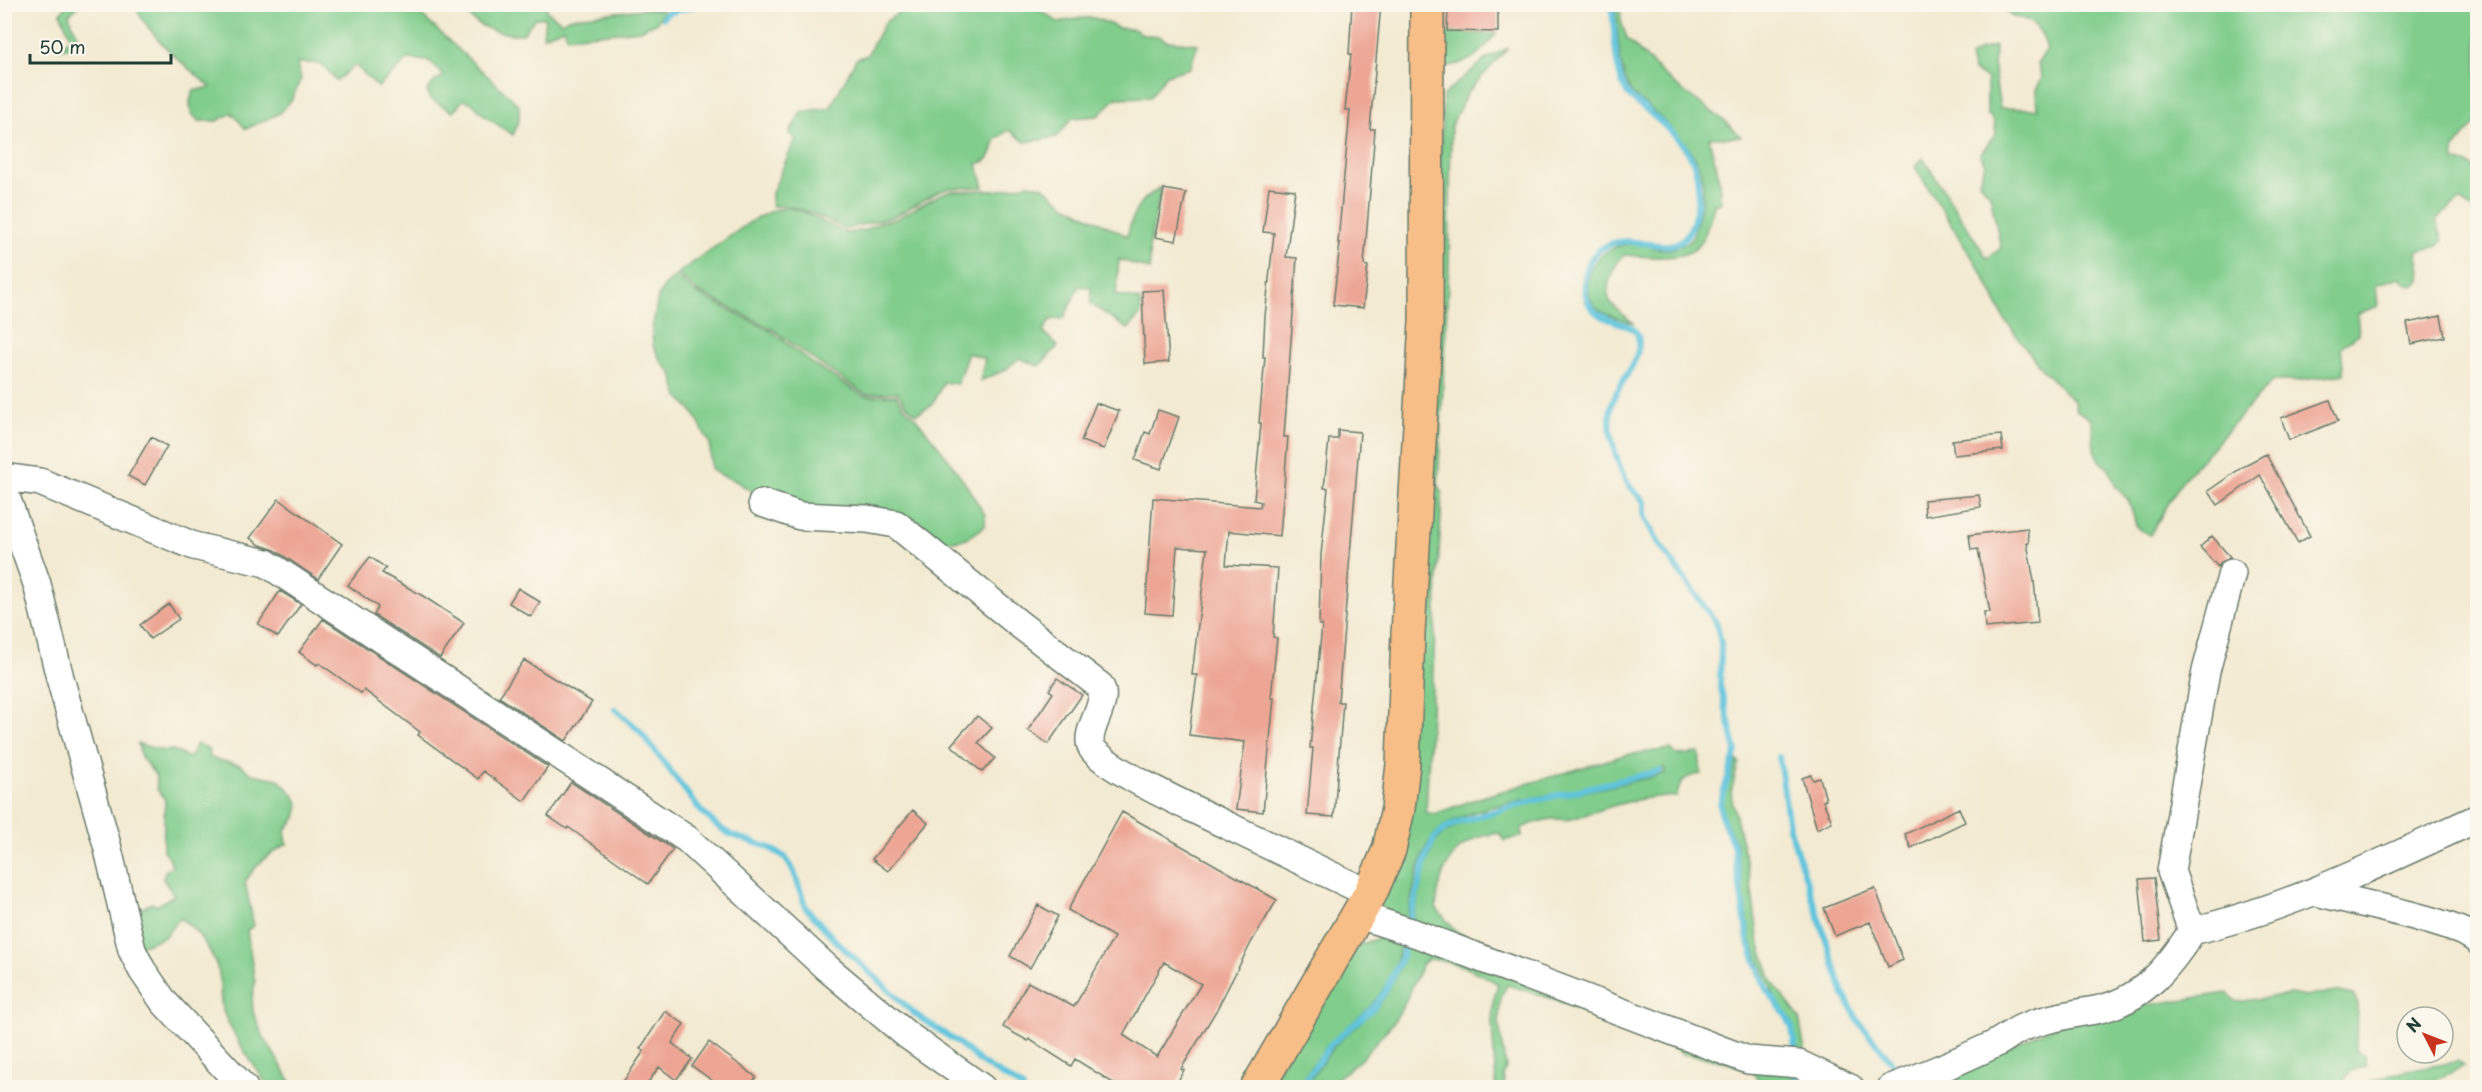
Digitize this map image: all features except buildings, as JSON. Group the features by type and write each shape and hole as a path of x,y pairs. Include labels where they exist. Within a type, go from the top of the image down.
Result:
{"main road":[{"path":"1257,1088 1365,904 1381,872 1394,830 1403,764 1426,321 1427,4"}],"street":[{"path":"4,477 40,482 194,546 266,563 687,839 827,968 907,1035 982,1088"},
{"path":"4,491 37,584 60,678 107,845 132,950 142,970 164,1002 244,1088"},
{"path":"762,503 800,516 867,519 896,524 1018,624 1100,686 1103,691 1102,699 1090,734 1094,751 1163,794 1417,934 1748,1060 1799,1064 1850,1088"},
{"path":"2192,932 2171,871 2206,671 2232,573"},
{"path":"1891,1088 1954,1064 1997,1043 2023,1027 2056,1017 2103,1008 2142,991 2170,964 2192,932 2264,911 2317,892 2478,818"},
{"path":"2317,892 2428,920 2472,935 2478,941"}],"green space":[{"path":"68,5 79,5 69,15 79,40 74,47 60,49 71,37 60,13"},
{"path":"134,5 410,5 519,105 519,120 513,135 485,116 471,102 463,100 453,112 429,98 427,90 444,76 429,61 409,59 378,87 355,65 336,81 320,64 297,63 301,79 292,99 280,113 246,129 232,113 217,121 199,121 191,113 190,101 193,91 211,87 158,40"},
{"path":"464,5 547,5 547,11 562,22 568,18 643,9 664,10 657,22 640,30 567,37 564,28 543,36 545,18 535,18 523,34 488,29 467,13"},
{"path":"902,5 1033,5 1058,22 1095,18 1119,28 1134,29 1143,35 1159,36 1167,41 1198,44 1190,68 1166,75 1150,97 1116,98 1098,116 1072,118 1057,137 1025,142 1009,130 996,139 989,158 977,164 984,187 950,188 938,192 895,216 846,229 801,209 772,206 772,193 796,138 789,134 801,112 830,108 856,59 867,55 885,22 897,14"},
{"path":"1438,5 1446,5 1446,33 1496,34 1472,58 1458,64 1439,67"},
{"path":"1615,5 1620,5 1621,21 1627,39 1671,82 1726,122 1741,137 1709,138 1718,173 1721,203 1715,204 1706,232 1697,247 1682,255 1651,257 1624,255 1616,265 1608,285 1609,299 1614,307 1634,324 1610,316 1592,302 1588,283 1592,266 1604,253 1620,246 1639,244 1669,249 1687,242 1694,232 1700,210 1702,176 1697,162 1680,138 1629,89 1620,59"},
{"path":"2006,5 2477,5 2477,121 2454,149 2455,161 2474,167 2477,171 2477,213 2460,200 2436,220 2443,241 2438,246 2417,251 2421,271 2420,282 2412,286 2400,277 2376,285 2378,306 2357,314 2359,334 2341,347 2344,374 2295,381 2272,381 2181,482 2150,535 2136,525 2129,501 2116,487 2109,468 2099,460 2094,450 2092,420 2076,410 2074,401 2040,367 2003,317 1984,276 1915,167 1923,158 1987,258 2001,248 1990,194 1979,182 1985,164 1980,154 1996,134 1994,121 1987,114 1987,79 1973,70 1970,57 1980,50 1995,46 1994,71 2000,108 2037,109 2036,90 2042,78 2038,63 2047,49 2036,26 2026,19 2012,17 2006,11"},
{"path":"1508,48 1468,92 1451,126 1449,263 1438,484 1442,493 1426,812 1434,814 1482,797 1625,755 1671,749 1677,755 1699,753 1701,774 1684,780 1679,787 1677,797 1637,800 1571,819 1545,820 1521,829 1522,836 1504,841 1499,833 1484,836 1461,848 1446,867 1436,908 1455,931 1479,943 1488,957 1411,928 1425,869 1437,840 1453,828 1477,818 1543,800 1665,773 1664,768 1590,787 1500,805 1460,818 1444,827 1427,845 1419,867 1405,926 1378,909 1426,498 1443,95 1486,59"},
{"path":"1028,184 1042,186 1066,205 1127,236 1132,219 1141,202 1161,187 1149,248 1150,270 1119,259 1116,295 1140,300 1141,314 1128,329 1091,304 1091,288 1079,286 1064,318 1050,320 1043,332 1058,346 1039,366 1019,358 1005,370 980,381 985,359 968,353 957,384 944,382 932,405 916,414 897,392 865,394 772,329 697,291 677,274 753,220 773,210 788,208 802,211 846,233 864,230 881,222 896,219 950,191 1001,190"},
{"path":"675,276 696,293 771,331 816,366 864,396 896,395 941,449 965,483 985,515 985,525 964,539 938,541 764,499 734,480 716,473 711,468 710,444 693,412 678,396 672,373 662,363 653,345 652,330 658,297"},
{"path":"138,744 165,751 173,750 189,758 197,744 209,749 210,758 240,765 252,774 278,779 294,795 299,805 296,818 285,831 287,844 263,860 245,882 254,926 247,930 255,983 252,998 253,1012 262,1034 294,1087 269,1087 245,1052 223,1011 220,979 211,953 187,923 180,918 164,937 140,946 130,914 152,903 157,906 174,895 163,879 165,871 172,866 163,850 165,799 157,789 156,776 141,757"},
{"path":"1737,760 1739,762 1731,792 1750,877 1759,943 1773,983 1799,1017 1806,1058 1799,1062 1792,1021 1775,998 1750,938 1736,844 1722,813 1721,804"},
{"path":"1384,936 1403,939 1393,972 1382,992 1369,1008 1327,1045 1297,1087 1266,1088 1359,945"},
{"path":"1408,940 1793,1076 1795,1087 1765,1087 1752,1071 1721,1061 1683,1054 1649,1036 1508,985 1503,992 1499,1013 1506,1068 1503,1075 1505,1087 1496,1087 1492,1023 1493,1002 1498,984 1464,967 1428,959 1422,965 1403,1007 1392,1024 1360,1060 1328,1087 1304,1088 1334,1046 1375,1009 1386,995 1401,964"},
{"path":"2335,991 2353,995 2357,1002 2356,1051 2364,1055 2366,1066 2351,1071 2344,1079 2351,1088 1917,1088 2080,1015 2227,993 2237,1002 2290,994 2305,997"},
{"path":"2455,1061 2464,1065 2439,1078 2425,1082 2396,1086 2353,1087 2402,1071 2436,1065 2455,1065"}],"waterway":[{"path":"663,18 667,13 700,4"},
{"path":"1611,4 1617,62 1622,84 1629,96 1671,132 1688,151 1697,174 1697,205 1691,228 1681,241 1669,245 1625,241 1610,244 1595,254 1586,273 1586,295 1590,306 1598,314 1634,330 1638,336 1639,344 1634,362 1615,395 1610,411 1612,441 1627,482 1645,502 1644,516 1657,541 1717,624 1721,644 1720,685 1736,751 1720,804 1721,815 1734,848 1748,940 1766,989 1792,1027 1796,1056"},
{"path":"615,709 639,730 700,810 717,826 731,835 768,847 785,857 794,872 806,908 836,941 915,1014 957,1042 983,1064 1023,1088"},
{"path":"1779,757 1789,827 1844,995 1859,1022 1903,1076"},
{"path":"1409,923 1427,854 1434,839 1444,829 1459,822 1520,804 1660,771"},
{"path":"1300,1088 1330,1045 1373,1008 1385,992 1402,956 1406,936"},
{"path":"1797,1075 1799,1088"}]}
